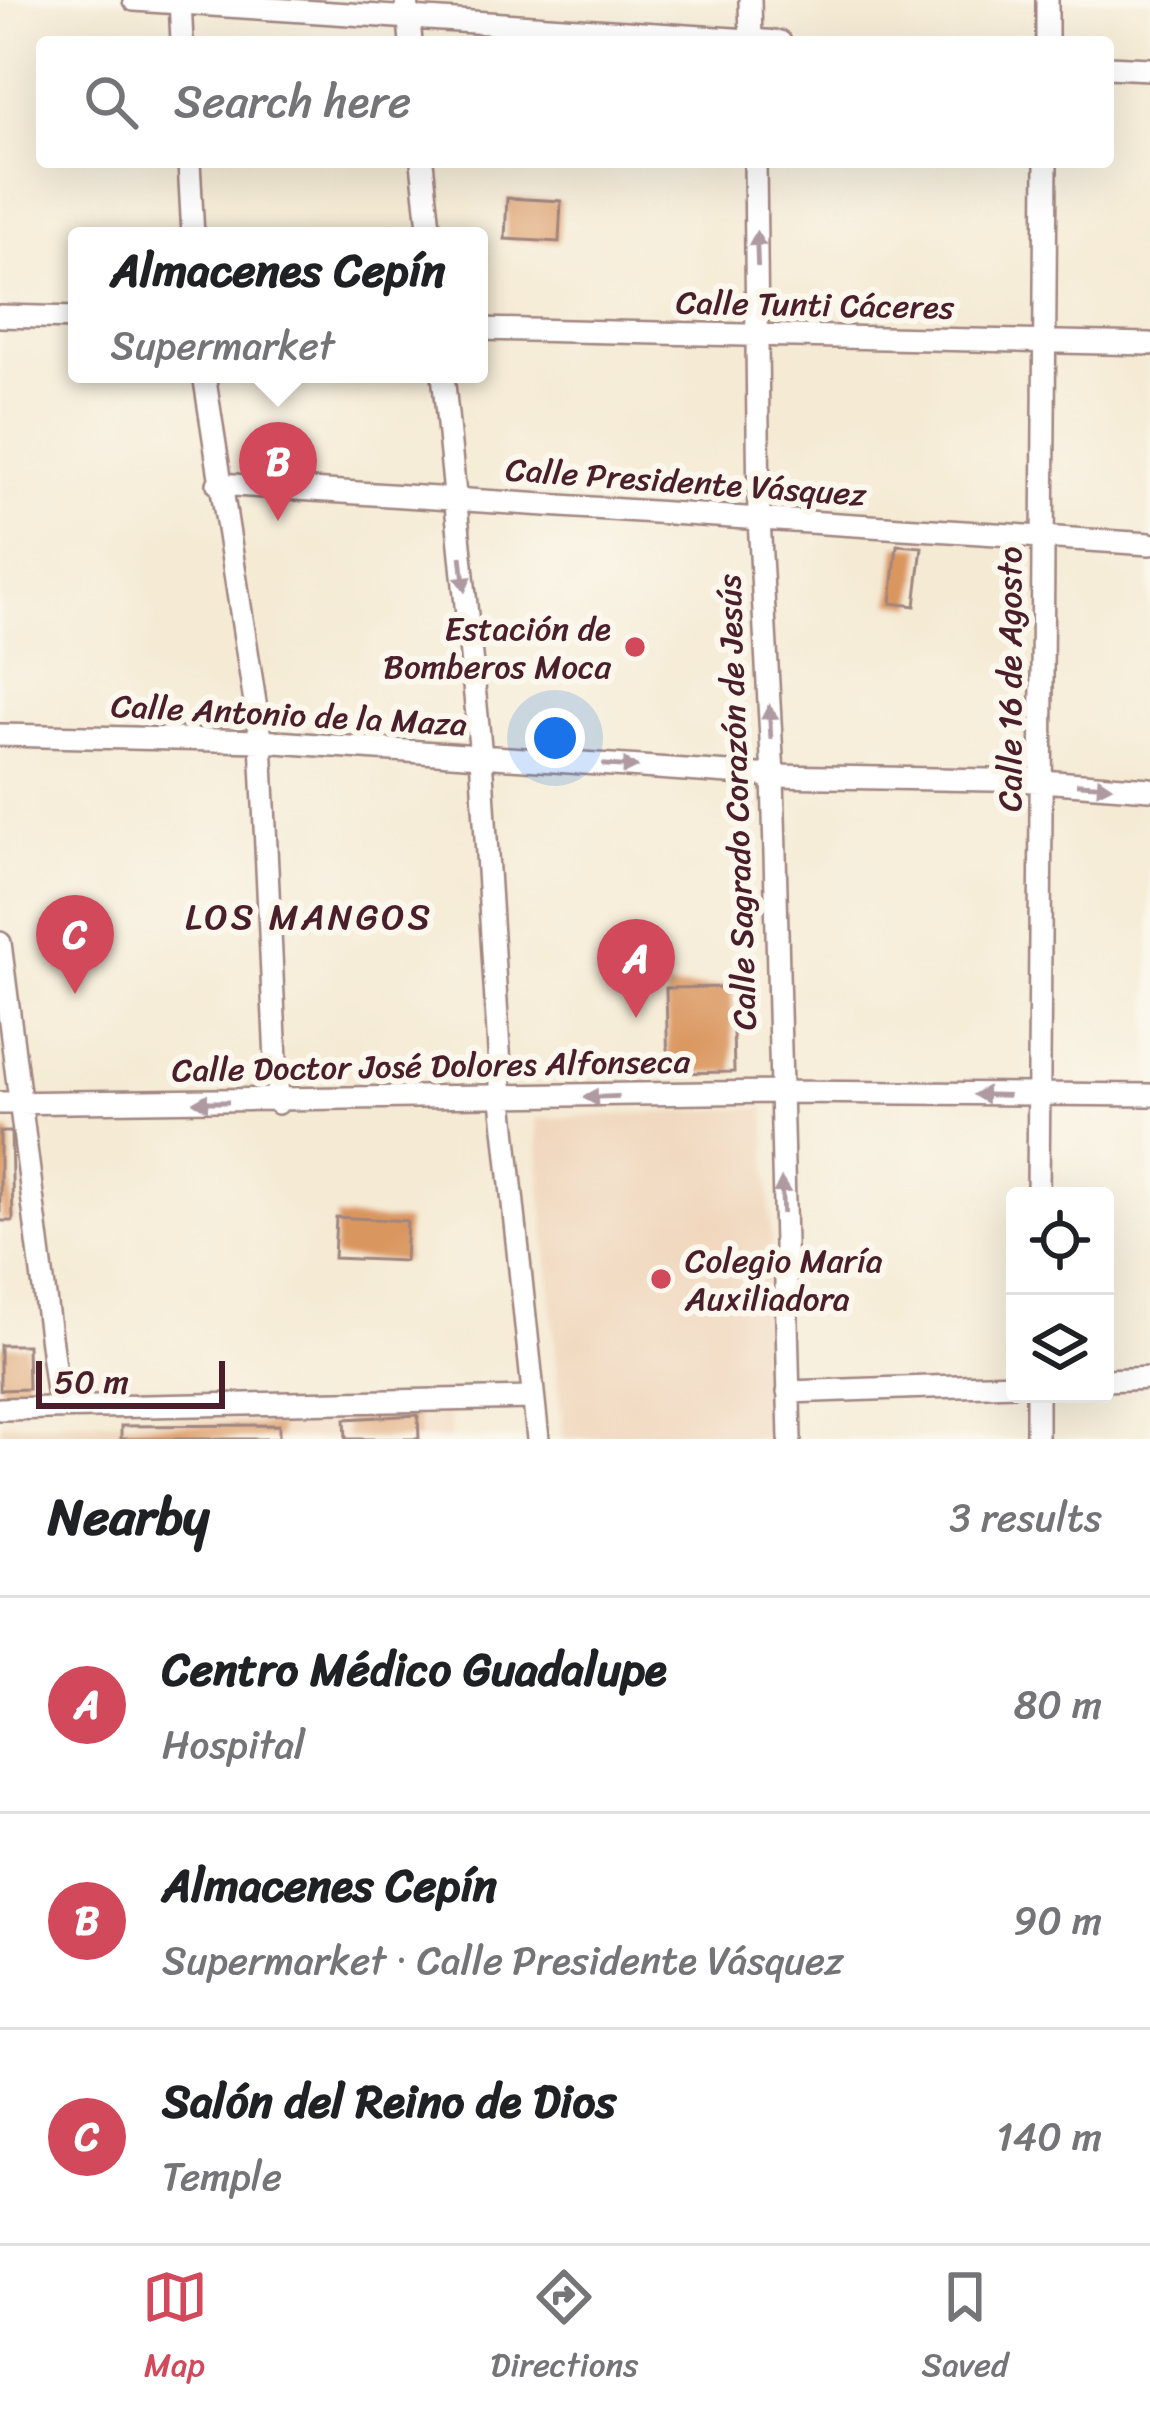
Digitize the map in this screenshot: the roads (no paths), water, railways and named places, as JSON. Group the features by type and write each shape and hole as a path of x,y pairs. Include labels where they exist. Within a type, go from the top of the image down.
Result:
{"street":[{"path":"134,0 408,8 699,36"},
{"path":"750,0 751,36"},
{"path":"1047,0 1047,36"},
{"path":"180,1 182,36"},
{"path":"1114,67 1150,69"},
{"path":"189,168 193,227"},
{"path":"423,168 429,227"},
{"name":"Calle Sagrado Corazón de Jesús","path":"754,168 759,519 773,776 790,1439"},
{"name":"Calle 16 de Agosto","path":"1038,1187 1046,168"},
{"path":"0,316 68,318"},
{"name":"Calle Tunti Cáceres","path":"488,329 1150,344"},
{"path":"206,383 261,742 278,1103"},
{"path":"444,383 481,756 502,1100 538,1439"},
{"name":"Calle Presidente Vásquez","path":"218,484 1150,544"},
{"name":"Calle Antonio de la Maza","path":"0,735 261,742 773,776 1041,781 1150,789"},
{"path":"0,943 9,1103 58,1407"},
{"name":"Calle Doctor José Dolores Alfonseca","path":"9,1103 502,1100 778,1092 1150,1095"},
{"path":"1114,1380 1150,1378"},
{"path":"788,1392 1006,1384"},
{"path":"0,1408 533,1398"},
{"path":"1036,1439 1037,1403"}],"place":[{"name":"Almacenes Cepín","path":"278,521"},
{"name":"Estación de Bomberos Moca","path":"635,647"},
{"name":"Salón del Reino de Dios","path":"75,994"},
{"name":"Centro Médico Guadalupe","path":"636,1018"},
{"name":"Colegio María Auxiliadora","path":"661,1279"}],"district":[{"name":"LOS MANGOS","path":"309,916"}]}
